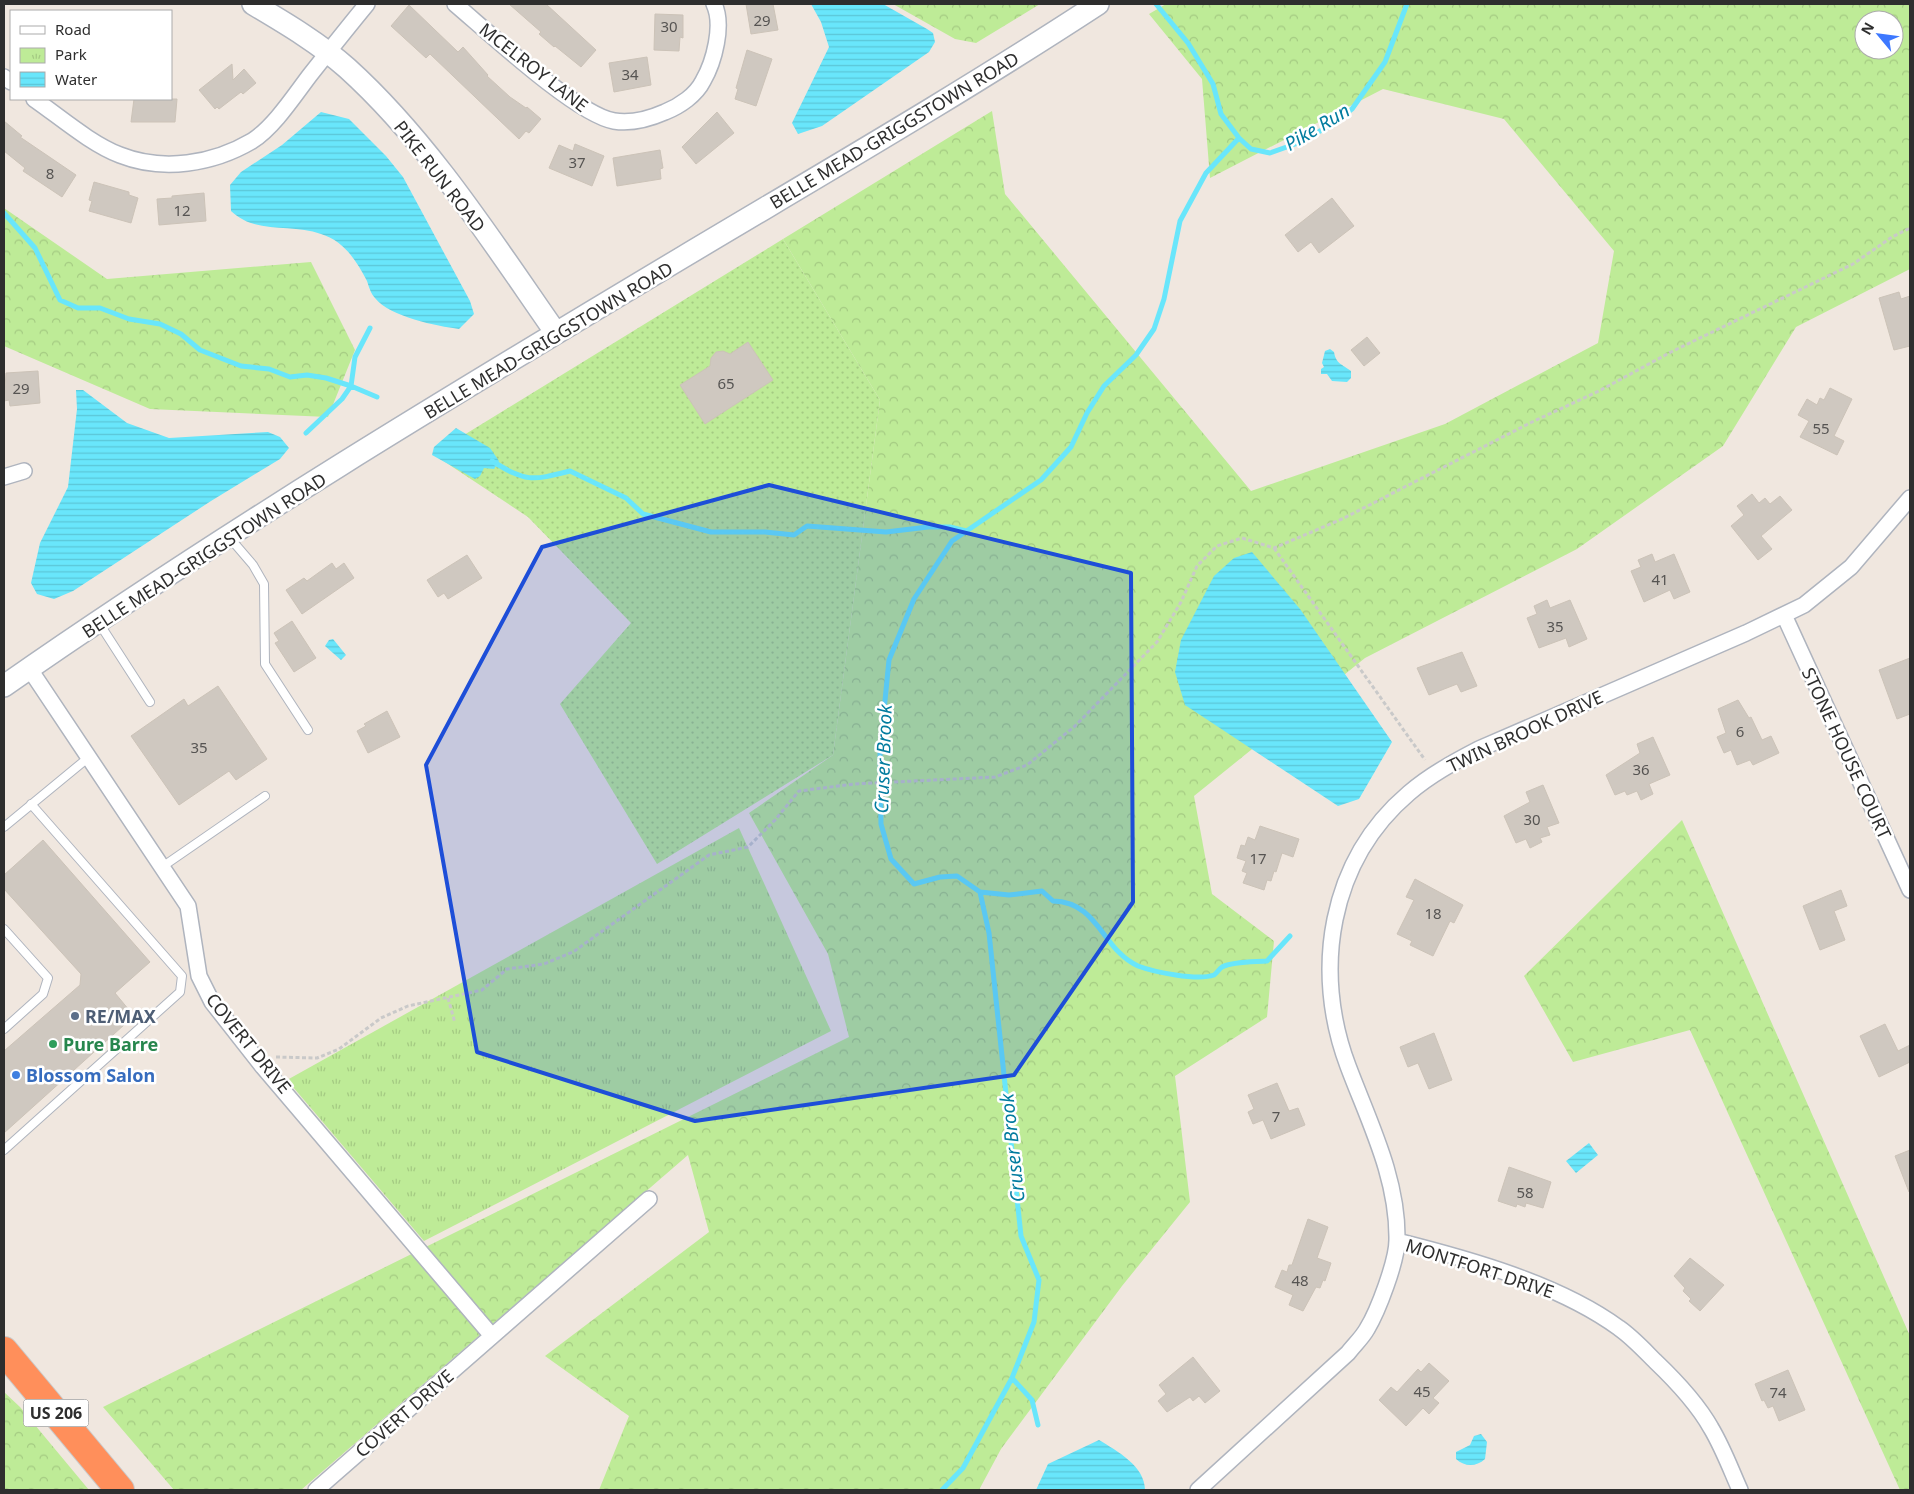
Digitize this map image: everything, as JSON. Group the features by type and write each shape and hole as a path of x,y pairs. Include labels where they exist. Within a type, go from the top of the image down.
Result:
{"highway":[{"name":"US 206","path":"4,1351 120,1490"}],"street":[{"name":"PIKE RUN ROAD","path":"253,4 285,23 347,68 417,139 556,334"},
{"path":"35,100 118,155 144,162 172,165 209,159 252,140 282,112 367,4"},
{"name":"MCELROY LANE","path":"455,4 551,84 596,115 613,121 630,122 648,119 670,110 689,98 701,84 709,70 718,32 714,4"},
{"name":"BELLE MEAD-GRIGGSTOWN ROAD","path":"4,686 229,537 556,334 1007,64 1098,4"},
{"path":"4,477 24,471"},
{"name":"TWIN BROOK DRIVE","path":"1381,1146 1348,1065 1335,1021 1329,977 1331,933 1342,890 1360,853 1381,822 1422,783 1479,749 1804,605 1837,580 1867,551 1910,498"},
{"name":"STONE HOUSE COURT","path":"1784,615 1910,890"},
{"name":"COVERT DRIVE","path":"29,668 188,906 199,976 212,1002 263,1067 492,1336"},
{"name":"MONTFORT DRIVE","path":"1198,1490 1348,1353 1367,1329 1387,1282 1397,1241 1395,1216 1381,1146"},
{"name":"COVERT DRIVE","path":"316,1490 649,1199"},
{"name":"MONTFORT DRIVE","path":"1397,1241 1435,1250 1528,1281 1565,1296 1620,1328 1672,1376 1698,1409 1712,1428 1740,1490"}],"lane":[{"path":"229,537 253,565 264,584 265,664 308,730"},
{"path":"99,622 150,702"},
{"path":"4,827 89,757"},
{"path":"162,868 265,796"},
{"path":"4,1150 180,992 182,976 31,804"},
{"path":"4,929 48,978 43,994 4,1029"},
{"path":"182,976 199,976"}],"path":[{"path":"1274,548 1342,519 1688,344 1853,264 1892,237 1910,228"},
{"path":"276,1057 317,1058 339,1049 381,1018 408,1006 482,990 507,969 544,964 573,952 709,855 748,847 775,820 799,791 854,784 995,777 1027,765 1076,726 1157,642 1181,602 1197,566 1217,546 1242,538 1274,548 1425,760"},
{"path":"448,998 455,1023"}],"highlighted area":[{"path":"769,485 1131,573 1133,902 1014,1075 695,1121 477,1052 426,765 542,547"}],"green space":[{"path":"893,4 1040,4 976,43 955,39"},
{"path":"1166,4 1910,4 1910,269 1796,327 1723,446 1577,549 1365,658 1194,796 1212,894 1274,941 1267,1017 1175,1076 1190,1202 1122,1286 1001,1449 979,1490 599,1490 629,1416 545,1356 709,1232 688,1155 301,1490 174,1490 103,1407 849,1037 828,954 749,813 833,755 880,400 783,239 992,111 1005,194 1251,491 1445,424 1598,343 1614,251 1504,119 1383,89 1210,178 1202,79 1149,14"},
{"path":"4,208 107,279 311,262 355,350 328,417 150,409 4,346"},
{"path":"783,239 880,400 833,755 657,864 560,704 631,623 528,517 433,454"},
{"path":"1682,820 1910,1336 1910,1490 1900,1490 1690,1030 1573,1062 1524,976"},
{"path":"739,828 831,1031 424,1241 287,1080"},
{"path":"4,1392 20,1407 89,1490 4,1490"}],"water":[{"path":"811,4 883,4 933,33 935,42 929,52 822,126 798,134 792,123 829,47 821,22"},
{"path":"321,112 349,119 386,156 403,177 470,301 474,314 459,329 414,320 382,305 372,294 354,259 343,246 329,237 310,231 251,223 231,211 230,185 241,172 282,145"},
{"path":"1330,349 1334,352 1338,361 1351,371 1351,378 1347,382 1332,381 1327,374 1321,374 1321,369 1324,367 1322,363 1325,351"},
{"path":"76,390 83,390 127,423 169,438 268,432 280,437 289,448 280,459 211,501 73,591 54,599 37,594 31,583 40,543 68,487 77,409"},
{"path":"456,428 490,448 499,461 494,469 484,468 480,476 475,479 432,455 434,447"},
{"path":"1252,552 1300,609 1392,742 1359,799 1338,806 1185,705 1175,672 1181,640 1214,576 1234,558"},
{"path":"333,639 346,655 341,660 325,646 329,640"},
{"path":"1589,1143 1598,1155 1576,1173 1566,1161"},
{"path":"1481,1434 1487,1442 1485,1459 1478,1464 1470,1465 1463,1464 1456,1459 1456,1452 1470,1445 1474,1436"},
{"path":"1099,1440 1129,1460 1144,1481 1145,1490 1036,1490 1048,1464"}],"building":[{"path":"509,4 546,4 596,50 581,67 539,34 541,32"},
{"path":"746,4 773,4 778,30 751,34"},
{"path":"409,5 458,52 463,47 487,76 510,97 527,107 541,119 529,133 526,131 519,139 430,54 426,58 391,26"},
{"path":"655,14 683,15 683,38 680,37 679,51 654,50"},
{"path":"747,50 772,59 756,106 735,99 738,89 736,88"},
{"path":"647,57 651,85 614,92 609,63"},
{"path":"232,64 233,80 244,69 256,83 243,94 241,92 219,109 217,107 215,109 199,90"},
{"path":"177,99 175,122 131,122 134,100"},
{"path":"717,112 734,133 696,164 682,147"},
{"path":"4,121 22,136 20,137 76,175 62,197 23,171 25,168 4,151"},
{"path":"575,144 604,156 592,186 549,168 559,145 573,151"},
{"path":"660,150 663,168 660,169 661,179 617,186 613,158"},
{"path":"94,182 129,192 129,195 138,198 131,223 89,211 92,201 89,200"},
{"path":"204,193 206,221 159,225 157,199"},
{"path":"1332,198 1354,226 1319,253 1311,242 1298,252 1285,235"},
{"path":"1899,292 1901,299 1910,296 1910,346 1894,350 1879,298"},
{"path":"1367,337 1380,353 1364,366 1351,350"},
{"path":"748,342 773,380 705,424 680,385 710,366 711,358 716,352 723,351 730,354"},
{"path":"38,371 40,403 10,406 9,400 4,401 6,373"},
{"path":"1830,388 1852,399 1834,436 1844,441 1837,455 1800,437 1809,421 1798,415 1807,399 1817,405 1820,398 1824,400"},
{"path":"1752,494 1759,503 1765,498 1770,504 1780,496 1792,510 1761,536 1772,549 1758,560 1731,526 1744,515 1737,506"},
{"path":"1652,554 1655,562 1674,554 1690,592 1674,599 1670,590 1644,602 1631,571 1641,567 1638,560"},
{"path":"467,555 482,578 448,599 444,593 438,597 427,580"},
{"path":"332,563 336,569 344,563 354,578 302,614 286,590 304,578 307,581"},
{"path":"1547,600 1550,608 1570,600 1587,639 1569,647 1566,638 1539,648 1527,618 1537,614 1534,606"},
{"path":"292,621 316,658 294,672 275,643 279,641 274,633"},
{"path":"1462,652 1477,686 1461,692 1457,684 1429,695 1417,668"},
{"path":"1910,658 1910,714 1897,719 1879,670"},
{"path":"218,686 267,759 236,780 229,771 179,805 131,736 184,699 188,706"},
{"path":"1738,700 1749,718 1751,717 1762,740 1771,736 1779,753 1753,765 1750,760 1737,765 1731,750 1724,753 1717,737 1726,733 1718,709"},
{"path":"387,711 400,737 368,753 357,731 366,726 364,724"},
{"path":"1653,737 1670,775 1649,784 1653,794 1641,800 1637,791 1627,795 1625,791 1615,795 1606,775 1640,753 1637,744"},
{"path":"1543,785 1559,823 1547,827 1550,835 1540,838 1542,842 1530,848 1526,839 1516,843 1504,816 1530,802 1526,792"},
{"path":"1260,826 1299,839 1293,857 1282,853 1276,872 1274,871 1271,881 1267,880 1264,890 1243,883 1247,873 1242,871 1246,861 1237,858 1241,845 1245,846 1248,837 1255,840"},
{"path":"43,840 150,962 115,993 134,1016 4,1133 4,1051 80,985 81,974 4,889 4,875"},
{"path":"1415,879 1463,905 1454,923 1450,921 1433,956 1410,945 1412,941 1397,934 1414,900 1406,897"},
{"path":"1841,890 1847,906 1834,911 1845,940 1820,950 1803,906"},
{"path":"1885,1024 1898,1051 1910,1045 1910,1062 1879,1077 1860,1036"},
{"path":"1434,1033 1452,1080 1429,1089 1418,1063 1408,1067 1400,1047"},
{"path":"1277,1083 1289,1111 1298,1108 1305,1125 1271,1139 1263,1120 1253,1124 1248,1112 1254,1109 1248,1095"},
{"path":"1910,1150 1910,1192 1909,1192 1895,1156"},
{"path":"1509,1167 1551,1182 1543,1208 1526,1203 1525,1207 1517,1204 1516,1207 1498,1201"},
{"path":"1308,1219 1328,1227 1317,1258 1331,1263 1325,1281 1323,1280 1320,1288 1316,1287 1303,1311 1289,1305 1293,1295 1275,1287 1282,1270 1287,1272 1289,1265 1292,1265"},
{"path":"1690,1258 1724,1285 1700,1311 1689,1301 1691,1299 1683,1291 1685,1288 1674,1276"},
{"path":"1193,1357 1220,1391 1205,1403 1199,1396 1193,1401 1190,1397 1167,1412 1158,1401 1166,1394 1159,1385"},
{"path":"1429,1363 1449,1381 1433,1398 1439,1403 1429,1414 1423,1408 1406,1426 1379,1400 1391,1387 1397,1392 1418,1369 1421,1372"},
{"path":"1788,1370 1805,1410 1779,1421 1773,1406 1768,1408 1764,1400 1762,1401 1755,1384"}],"waterway":[{"name":"Pike Run","path":"1156,4 1188,43 1213,84 1221,114 1239,138 1251,149 1270,153 1298,143 1331,125 1352,109 1385,62 1407,4"},
{"name":"Cruser Brook","path":"942,1490 963,1468 1012,1378 1034,1322 1039,1280 1021,1236 989,933 980,892 957,876 940,877 914,884 891,859 881,824 880,751 889,660 914,599 952,541 1041,480 1071,447 1087,413 1104,386 1136,355 1154,329 1164,299 1180,221 1206,173 1239,138"},
{"path":"4,213 35,248 60,300 78,308 100,308 129,319 160,324 181,334 200,350 241,366 269,369 290,377 307,375 326,378 377,397"},
{"path":"306,433 342,399 351,386 355,357 370,328"},
{"path":"492,461 513,473 529,478 546,477 570,471 626,498 643,514 711,532 765,532 794,535 807,526 886,532 928,527 950,527 966,531"},
{"path":"980,892 1009,895 1042,891 1053,901 1068,903 1081,909 1126,959 1138,966 1176,975 1207,977 1214,975 1227,965 1267,961 1290,936"},
{"path":"1012,1378 1032,1400 1038,1425"}],"place":[{"name":"RE/MAX","path":"75,1016"},
{"name":"Pure Barre","path":"53,1044"},
{"name":"Blossom Salon","path":"16,1075"}]}
